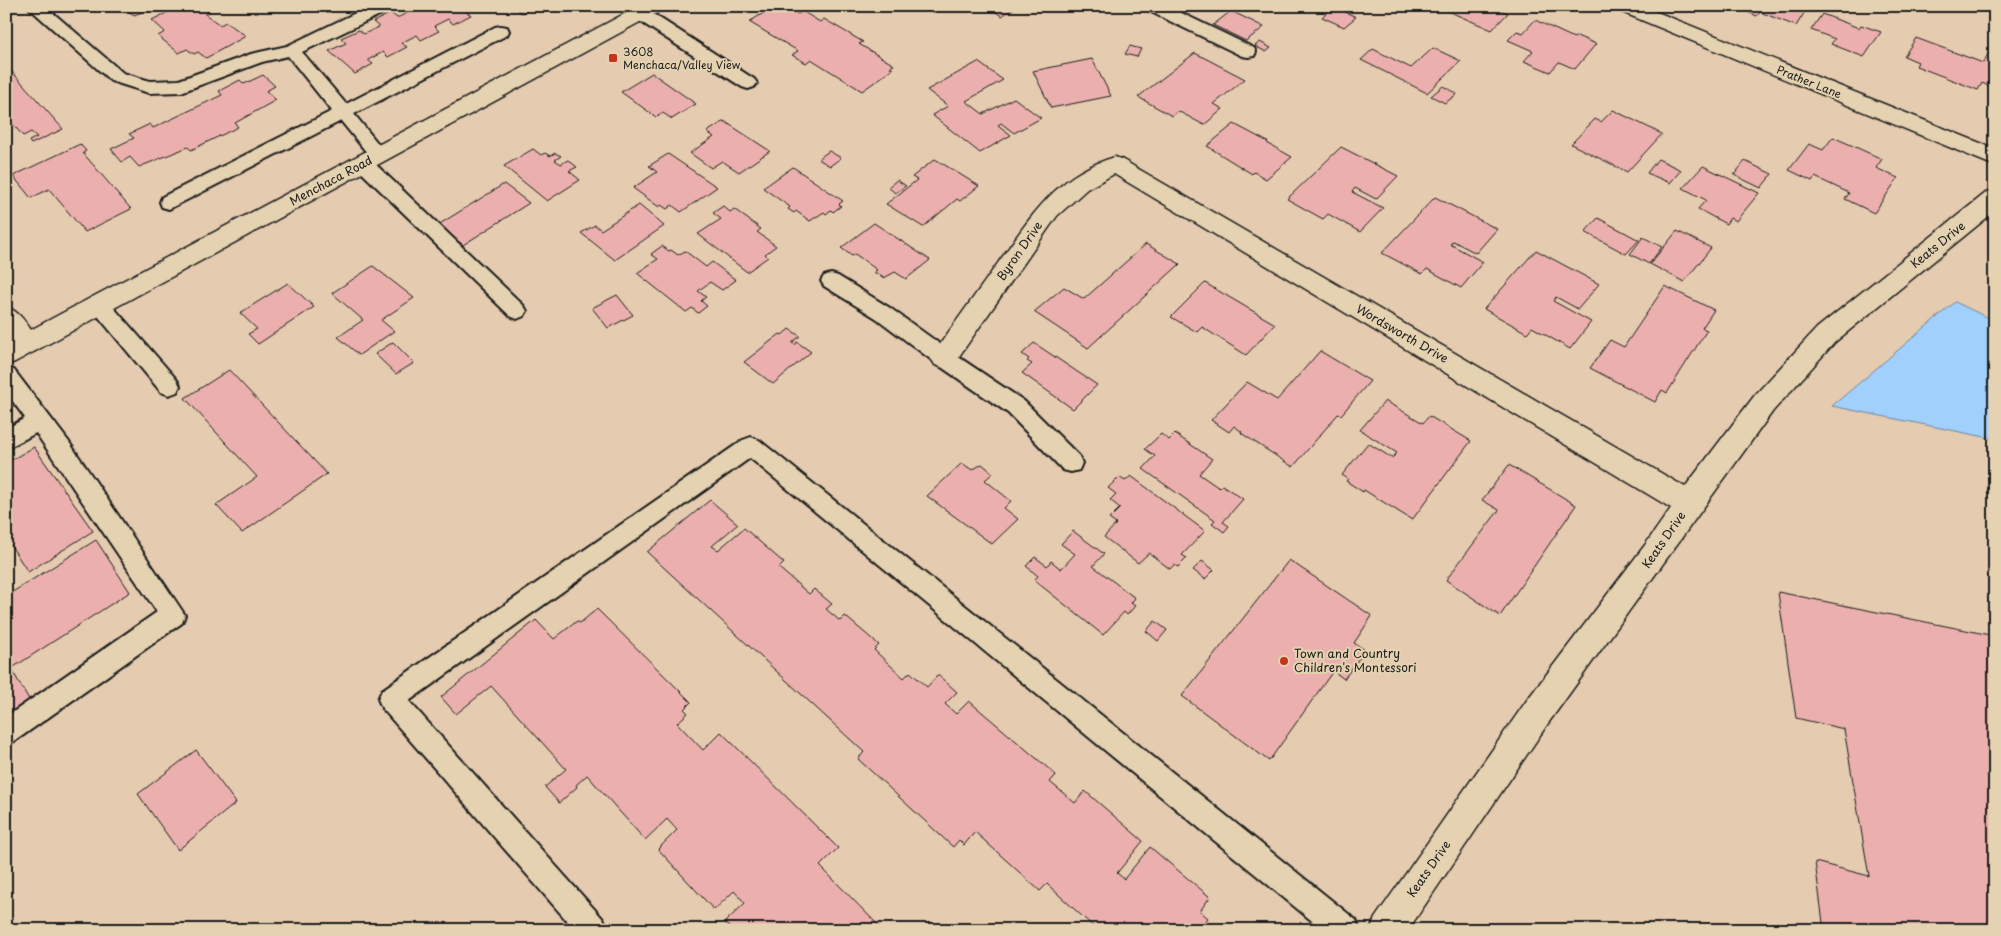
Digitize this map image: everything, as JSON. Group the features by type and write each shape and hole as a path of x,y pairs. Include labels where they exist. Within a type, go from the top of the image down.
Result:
{"street":[{"name":"Prather Lane","path":"1624,6 1995,158"},
{"name":"Menchaca Road","path":"16,350 648,10"},
{"name":"Byron Drive","path":"944,358 1049,210 1067,190 1090,175 1115,166"},
{"name":"Wordsworth Drive","path":"1115,166 1689,504"},
{"name":"Keats Drive","path":"1387,930 1538,711 1656,554 1689,504 1764,403 1826,335 1995,198"},
{"path":"6,316 16,350"}],"lane":[{"path":"35,6 118,77 149,87 181,86 256,58 292,50 384,6"},
{"path":"1153,6 1248,52"},
{"path":"648,10 748,83"},
{"path":"169,202 501,31"},
{"path":"292,50 341,112 370,159 517,311"},
{"path":"831,280 883,313 944,358 1016,407 1071,463"},
{"path":"100,305 169,386"},
{"path":"6,376 61,449 173,615 6,732"},
{"path":"6,440 40,420"},
{"path":"594,930 392,700 751,446 1346,930"}],"water":[{"path":"1955,302 1995,321 1995,439 1832,406"}],"building":[{"path":"118,6 158,6 134,15 128,11 125,12"},
{"path":"180,6 201,6 209,12 205,14 220,25 226,22 246,36 206,58 198,52 194,54 187,49 179,53 158,36 165,32 152,20"},
{"path":"406,6 474,6 465,11 471,15 453,24 448,19 434,26 439,31 421,40 417,35 401,43 407,47 388,57 383,52 368,60 373,64 355,74 329,51 346,43 341,38 359,30 364,34 379,27 373,22 391,13 397,18 411,11"},
{"path":"513,6 535,6 522,13"},
{"path":"775,6 784,6 798,14 802,11 820,22 824,19 863,42 859,44 894,65 890,67 893,69 862,91 811,59 806,63 792,55 798,51 749,22"},
{"path":"986,6 1008,6 1013,9 1002,16"},
{"path":"1333,6 1356,17 1344,27 1322,17"},
{"path":"1436,6 1498,6 1496,8 1508,13 1492,30"},
{"path":"1734,6 1795,6 1806,10 1796,26 1760,12 1757,16"},
{"path":"1231,11 1264,27 1246,41 1213,25"},
{"path":"1822,14 1859,28 1861,25 1881,32 1864,57 1831,44 1835,39 1811,30"},
{"path":"1535,20 1574,38 1577,36 1596,44 1575,69 1559,62 1550,72 1524,61 1533,51 1508,40 1517,31 1523,33"},
{"path":"1916,38 1983,63 1990,51 1995,53 1995,89 1982,83 1978,90 1916,66 1918,62 1904,56"},
{"path":"1260,42 1271,48 1266,52 1255,46"},
{"path":"1130,46 1141,49 1137,57 1125,54"},
{"path":"1433,48 1461,61 1427,93 1361,60 1373,49 1411,68"},
{"path":"1195,53 1245,79 1214,104 1223,109 1204,125 1178,111 1172,116 1138,97"},
{"path":"1092,59 1111,96 1051,108 1033,71"},
{"path":"978,62 1003,80 966,101 983,114 1014,98 1041,118 1014,133 1001,123 998,125 1011,135 980,153 932,115 948,106 927,90"},
{"path":"6,65 63,129 31,144 29,141 37,137 31,132 23,136 11,122 6,124"},
{"path":"652,73 696,104 672,119 663,113 656,117 621,92"},
{"path":"263,75 275,86 266,91 276,100 235,123 238,127 191,150 188,147 139,167 130,157 122,162 111,149 134,138 129,134 150,124 153,128 222,95 219,91 240,80 244,84"},
{"path":"1443,86 1457,94 1445,103 1431,96"},
{"path":"1613,110 1662,134 1627,172 1571,144 1595,119 1601,122"},
{"path":"724,121 770,151 739,172 722,161 711,168 690,153 714,137 707,132"},
{"path":"1234,124 1292,157 1266,179 1254,172 1252,174 1207,146"},
{"path":"1833,137 1882,159 1876,168 1898,178 1874,213 1845,199 1849,193 1815,177 1812,181 1789,170 1809,144 1823,150"},
{"path":"80,144 86,151 83,153 131,209 85,232 49,189 31,198 13,176"},
{"path":"1341,147 1398,176 1376,199 1355,188 1352,192 1383,208 1360,232 1328,214 1323,219 1287,199"},
{"path":"533,149 541,155 545,153 550,156 555,153 561,156 555,160 561,164 568,160 577,167 569,171 580,180 547,201 504,166"},
{"path":"829,151 841,158 830,166 818,159"},
{"path":"668,154 717,187 681,212 672,205 667,209 661,205 659,207 633,188 657,172 649,166"},
{"path":"935,159 979,186 960,201 957,199 923,227 886,204 917,180 912,177"},
{"path":"1658,159 1681,170 1670,183 1647,173"},
{"path":"1745,161 1772,174 1761,188 1734,175"},
{"path":"1703,166 1759,193 1736,221 1730,218 1726,224 1698,209 1706,200 1683,188"},
{"path":"793,167 843,201 839,204 841,206 833,212 831,210 826,214 824,212 810,221 796,211 794,213 788,209 790,207 763,188"},
{"path":"897,180 906,186 895,193 888,187"},
{"path":"504,184 529,203 463,245 438,225"},
{"path":"1435,197 1497,229 1476,253 1453,241 1450,244 1483,262 1461,288 1427,269 1422,274 1382,253"},
{"path":"639,205 664,226 615,260 581,233 595,225 601,230"},
{"path":"723,206 730,212 734,209 761,229 757,232 776,246 765,254 768,257 747,272 698,234 721,219 713,213"},
{"path":"1598,218 1639,240 1626,254 1585,232"},
{"path":"874,223 930,260 906,279 895,272 884,278 874,272 877,270 855,254 852,256 841,248"},
{"path":"1677,231 1711,248 1684,282 1650,264"},
{"path":"1643,237 1662,247 1649,264 1630,254"},
{"path":"1146,244 1180,264 1088,348 1034,312 1064,287 1084,299"},
{"path":"662,246 678,255 685,251 706,267 712,262 736,280 722,290 710,282 698,291 706,297 701,301 707,306 698,313 692,308 686,312 637,273 658,259 651,254"},
{"path":"1536,250 1599,284 1578,309 1556,297 1553,301 1591,322 1570,349 1532,327 1527,333 1484,309"},
{"path":"373,266 414,298 381,320 394,331 359,355 338,337 363,320 332,293"},
{"path":"288,283 314,307 258,344 248,334 257,329 240,313"},
{"path":"1205,283 1275,324 1246,355 1202,327 1197,332 1171,317"},
{"path":"1665,286 1714,310 1702,328 1707,330 1667,393 1662,390 1655,402 1590,368 1610,340 1624,347"},
{"path":"617,295 633,315 608,328 592,308"},
{"path":"789,329 800,336 792,343 795,345 797,342 811,352 773,384 744,362"},
{"path":"393,342 414,363 396,374 375,354"},
{"path":"1034,343 1097,385 1073,409 1022,373 1032,364 1022,354"},
{"path":"1320,351 1370,381 1341,415 1338,414 1293,467 1241,433 1234,426 1229,432 1211,420 1247,382 1277,400"},
{"path":"229,370 327,474 242,533 216,505 257,477 185,398"},
{"path":"1385,401 1423,423 1429,416 1471,441 1412,520 1364,490 1363,492 1346,481 1348,479 1342,475 1368,443 1392,458 1397,453 1360,430"},
{"path":"1161,434 1169,440 1175,434 1212,459 1199,474 1219,488 1222,485 1243,499 1223,522 1229,526 1224,532 1212,523 1215,520 1143,469 1155,456 1145,449"},
{"path":"34,447 93,531 28,572 6,538 6,463"},
{"path":"962,463 972,470 982,464 993,473 985,480 1011,501 1004,508 1018,519 992,544 927,496"},
{"path":"1509,465 1576,505 1500,616 1446,580 1499,510 1482,500"},
{"path":"1131,476 1205,531 1182,555 1187,558 1178,567 1174,565 1170,569 1149,553 1138,563 1104,537 1116,524 1109,519 1120,508 1110,500 1116,494 1108,488 1119,477 1125,481"},
{"path":"710,500 738,524 712,546 718,550 744,528 784,563 779,568 809,594 814,589 832,604 826,609 840,621 845,616 879,645 874,650 904,678 910,672 927,687 938,675 957,692 945,704 956,714 969,701 1056,775 1050,782 1075,803 1085,791 1143,841 1117,873 1124,879 1150,847 1210,897 1200,911 1208,918 1199,930 1097,930 1047,884 1040,891 975,832 964,845 959,840 953,847 858,759 864,752 647,552"},
{"path":"1073,531 1104,554 1093,566 1135,598 1131,603 1135,606 1127,615 1124,612 1103,635 1034,580 1038,576 1026,566 1035,557 1047,566 1051,561 1061,569 1075,554 1061,544"},
{"path":"96,540 130,592 6,672 6,596"},
{"name":"Town and Country Children's Montessori","path":"1289,560 1372,616 1354,643 1365,650 1344,679 1333,671 1269,761 1182,696"},
{"path":"1202,561 1214,570 1205,579 1193,570"},
{"path":"1778,592 1995,636 1995,930 1824,930 1815,862 1869,876 1844,729 1796,718"},
{"path":"597,609 691,702 684,709 688,713 677,723 703,750 721,732 838,848 820,866 883,930 732,930 725,922 745,903 734,891 714,910 658,849 677,830 667,819 645,840 587,775 559,803 545,787 566,769 491,686 456,714 441,697 536,620 554,639 577,621 580,623"},
{"path":"1155,621 1167,630 1158,641 1146,631"},
{"path":"13,672 30,701 6,717 6,677"},
{"path":"196,750 236,803 178,850 138,794"}],"place":[{"name":"3608 Menchaca/Valley View","path":"613,58"},
{"name":"Town and Country Children's Montessori","path":"1284,661"}]}
